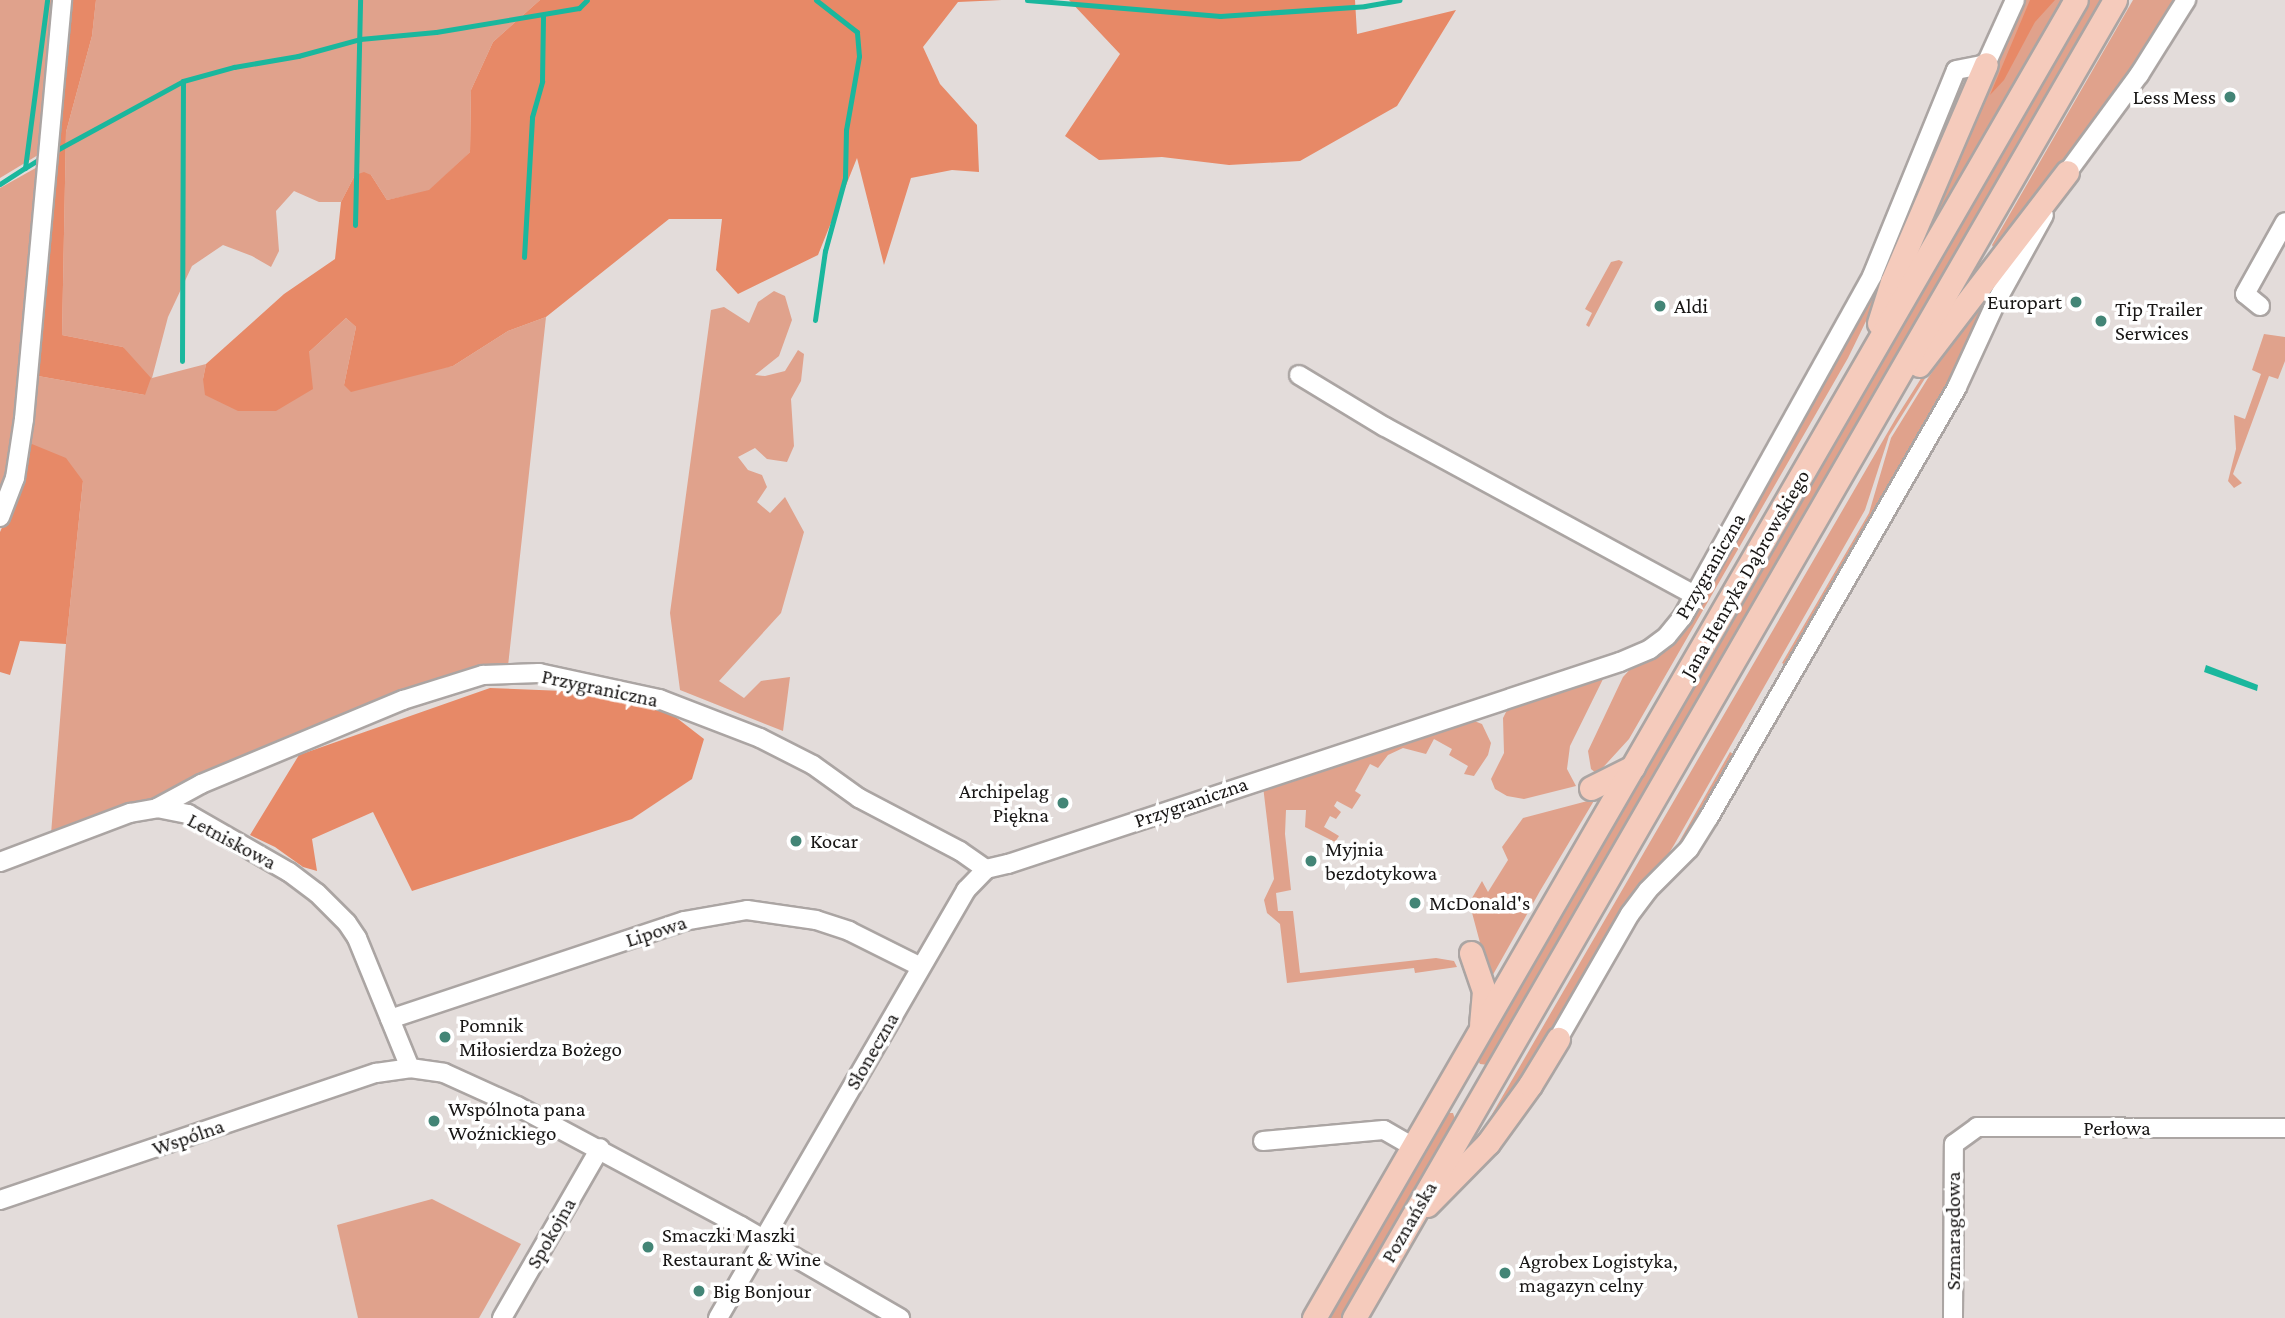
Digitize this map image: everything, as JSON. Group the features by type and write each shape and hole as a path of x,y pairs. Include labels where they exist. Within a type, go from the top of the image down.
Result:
{"main road":[{"name":"Jana Henryka Dąbrowskiego","path":"1413,1147 2076,0"},
{"name":"Jana Henryka Dąbrowskiego","path":"1464,1127 2115,0"},
{"path":"1864,369 1892,282 1986,64"},
{"path":"1871,425 2067,172"},
{"path":"1591,788 1633,767"},
{"path":"1471,953 1482,978 1484,997 1478,1036"},
{"path":"1409,1221 1482,1151 1530,1085 1558,1039"},
{"name":"Poznańska","path":"1354,1318 1464,1127"},
{"name":"Poznańska","path":"1314,1318 1413,1147"}],"street":[{"path":"0,517 15,478 24,419 62,0"},
{"path":"1986,64 2015,0"},
{"path":"1558,1039 1630,914 1643,896 1689,849 1709,817 1957,387 1997,300 2067,172 2144,68 2186,0"},
{"name":"Przygraniczna","path":"157,808 201,784 403,700 483,675 539,673 659,699 760,738 813,765 859,797 960,851 986,869 1620,662 1650,649 1667,636 1695,595 1872,276 1956,71 1986,64"},
{"path":"2260,306 2245,294 2285,222"},
{"path":"1299,375 1385,427 1695,595"},
{"name":"Letniskowa","path":"0,862 130,813 157,808 188,814 236,839 289,872 334,907 357,938 410,1068"},
{"name":"Słoneczna","path":"718,1318 966,890 986,869"},
{"name":"Lipowa","path":"390,1018 684,921 747,910 816,920 849,931 921,967"},
{"name":"Wspólna","path":"0,1200 376,1073 410,1068 444,1073 469,1082 600,1148 900,1318"},
{"name":"Perłowa","path":"1954,1144 1978,1127 2285,1129"},
{"path":"1263,1141 1384,1130 1413,1147"},
{"name":"Szmaragdowa","path":"1953,1318 1954,1144"},
{"name":"Spokojna","path":"502,1318 600,1148"}],"shaded area":[{"path":"0,0 55,0 43,152 0,178"},
{"path":"72,0 96,0 92,36 66,132 62,335 123,347 151,378 145,395 38,376"},
{"path":"96,0 540,0 493,42 471,90 470,152 429,191 387,200 371,175 355,175 341,202 319,202 294,191 276,211 279,251 271,267 223,245 192,266 168,317 152,378 206,364 203,379 309,352 346,318 356,327 344,385 453,366 508,331 546,317 508,666 393,699 150,799 51,834 66,644 83,481 27,442 38,376 145,395 123,347 62,335 66,132 92,36"},
{"path":"540,0 1002,0 958,2 923,47 940,84 977,125 979,172 952,170 911,178 884,265 857,158 818,255 738,294 716,270 722,219 669,219 546,317 508,331 453,366 351,392 344,385 356,327 346,318 309,352 313,389 276,411 238,411 205,395 203,379 206,364 284,294 335,259 341,202 355,175 364,172 371,175 387,200 429,190 470,152 471,90 493,42"},
{"path":"1069,0 1355,0 1357,34 1456,10 1397,106 1300,161 1229,165 1162,157 1099,160 1065,136 1120,54"},
{"path":"2024,0 2064,0 1900,287 2013,24"},
{"path":"2030,0 2055,0 2035,22 2004,80 1990,95"},
{"path":"2087,0 2104,0 1489,1065 1480,1064 1476,1057"},
{"path":"2133,0 2177,0 2121,91 1995,251 1992,245"},
{"path":"1960,89 1962,103 1888,276 1848,358 1629,739 1597,774 1591,769 1588,751 1623,677 1635,664 1656,654 1776,467 1843,346"},
{"path":"41,165 21,384 11,460 0,495 0,188"},
{"path":"1611,262 1623,262 1589,327 1586,325 1592,313 1585,309"},
{"path":"774,291 785,296 792,320 779,356 755,375 765,376 785,371 798,350 804,354 801,381 791,399 794,446 787,462 767,459 755,448 738,457 748,470 762,475 767,487 757,502 770,513 785,497 804,532 781,613 719,681 744,698 761,681 790,677 783,731 680,690 670,613 711,310 724,307 749,323 758,302"},
{"path":"1991,302 1968,353 1789,667 1782,663 1869,513 1891,438 1928,378 1981,303"},
{"path":"2264,334 2285,337 2285,361 2278,379 2269,376 2233,474 2242,483 2234,488 2228,481 2236,449 2234,415 2245,419 2261,374 2252,370"},
{"path":"1944,348 1889,436 1865,510 1674,845 1554,1038 1462,1166 1896,418 1939,350"},
{"path":"27,442 66,458 83,481 66,644 20,641 10,675 0,672 0,532 17,494"},
{"path":"2206,665 2258,685 2257,691 2204,672"},
{"path":"1605,675 1570,746 1567,769 1576,786 1524,799 1507,796 1495,789 1491,779 1504,753 1503,718 1509,706"},
{"path":"490,688 564,691 669,712 704,739 692,779 632,819 412,891 373,812 312,839 317,871 303,867 275,847 250,835 299,755"},
{"path":"1469,719 1482,724 1491,743 1488,755 1474,776 1464,774 1468,766 1449,755 1452,749 1434,739 1426,754 1403,748 1388,755 1378,768 1370,764 1355,791 1361,795 1352,809 1337,801 1334,806 1341,812 1336,819 1330,816 1324,827 1339,836 1335,842 1305,827 1306,810 1286,810 1285,834 1291,890 1276,893 1278,911 1293,911 1300,973 1436,958 1454,961 1457,967 1415,973 1414,968 1287,983 1280,924 1267,913 1264,900 1274,879 1263,786"},
{"path":"1730,752 1738,757 1701,821 1665,867"},
{"path":"1595,799 1490,980 1471,909 1472,898 1482,881 1488,892 1508,860 1502,847 1523,818"},
{"path":"1445,1113 1453,1113 1456,1122 1343,1318 1324,1318"},
{"path":"432,1199 521,1244 479,1318 358,1318 337,1225"}],"waterway":[{"path":"0,184 25,168 47,0"},
{"path":"355,225 360,0"},
{"path":"53,152 183,81 234,67 298,56 360,39 436,32 579,8 587,0"},
{"path":"815,320 825,251 845,178 846,130 859,56 857,32 816,0"},
{"path":"1027,0 1220,16 1365,6 1399,0"},
{"path":"524,257 532,117 542,81 543,15"},
{"path":"182,361 183,81"},
{"path":"25,168 38,160"}],"place":[{"name":"Less Mess","path":"2230,97"},
{"name":"Europart","path":"2076,302"},
{"name":"Aldi","path":"1660,306"},
{"name":"Tip Trailer Serwices","path":"2101,321"},
{"name":"Archipelag Piękna","path":"1063,803"},
{"name":"Kocar","path":"796,841"},
{"name":"Myjnia bezdotykowa","path":"1311,861"},
{"name":"McDonald's","path":"1415,903"},
{"name":"Pomnik Miłosierdza Bożego","path":"445,1037"},
{"name":"Wspólnota pana Woźnickiego","path":"434,1121"},
{"name":"Smaczki Maszki Restaurant & Wine","path":"648,1247"},
{"name":"Agrobex Logistyka, magazyn celny","path":"1505,1273"},
{"name":"Big Bonjour","path":"699,1291"}]}
